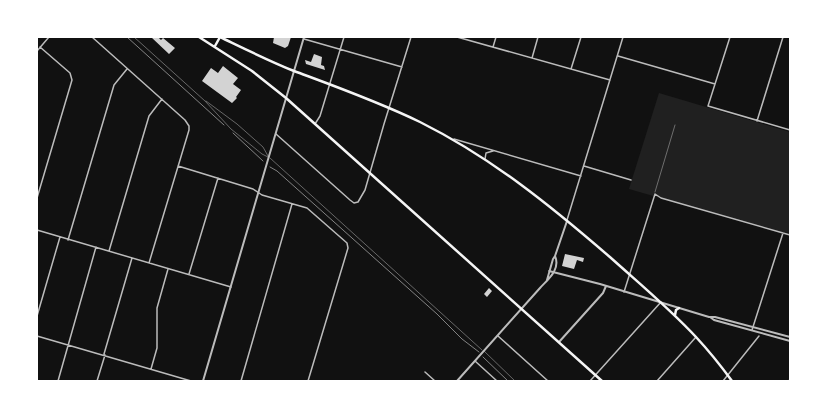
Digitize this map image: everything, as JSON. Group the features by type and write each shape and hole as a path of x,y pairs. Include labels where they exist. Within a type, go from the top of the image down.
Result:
{"highway":[{"path":"199,37 252,71 286,98 602,381"},
{"path":"215,46 220,37 294,71 389,108 449,138 485,159 531,190 661,302 696,337 732,381"},
{"path":"675,315 676,310 679,308"}],"street":[{"path":"37,51 49,37"},
{"path":"92,37 189,124 189,130 149,263"},
{"path":"315,124 320,118 344,37"},
{"path":"276,134 350,200 356,203 359,201 365,190 411,37"},
{"path":"457,37 610,80"},
{"path":"493,47 496,37"},
{"path":"532,58 538,37"},
{"path":"571,69 581,37"},
{"path":"547,280 553,259 556,256 624,37"},
{"path":"730,37 708,106 790,130"},
{"path":"757,121 783,37"},
{"path":"203,381 304,38 340,50 402,67"},
{"path":"37,198 72,82 70,73 40,47"},
{"path":"618,56 715,84"},
{"path":"68,240 114,85 127,69"},
{"path":"109,251 149,116 162,99"},
{"path":"449,138 581,176"},
{"path":"485,159 488,151 494,151"},
{"path":"178,166 253,189 262,195 305,207 311,210 344,240 348,246 308,381"},
{"path":"584,166 631,180"},
{"path":"189,275 218,178"},
{"path":"624,292 655,194 661,198 790,235"},
{"path":"241,381 292,204"},
{"path":"37,230 231,287"},
{"path":"752,329 782,233"},
{"path":"37,316 60,237"},
{"path":"58,381 96,248"},
{"path":"458,381 547,280 549,280 557,263 556,256"},
{"path":"97,381 132,258"},
{"path":"151,369 157,348 157,308 168,269"},
{"path":"550,271 589,281 709,317 715,317 790,341"},
{"path":"559,342 603,293 606,286"},
{"path":"590,381 661,302"},
{"path":"752,329 790,337"},
{"path":"37,336 191,381"},
{"path":"498,336 548,381"},
{"path":"723,381 759,336"},
{"path":"657,381 696,337"},
{"path":"475,361 497,381"},
{"path":"425,372 435,381"}],"lane":[{"path":"134,37 205,101 232,129 269,158 516,381"},
{"path":"205,101 209,102 237,124 263,147 269,158"},
{"path":"655,194 675,125"}],"path":[{"path":"127,37 225,126"},
{"path":"230,131 263,161"},
{"path":"270,167 277,171 462,339 480,353"},
{"path":"482,356 508,381"}],"shaded area":[{"path":"659,93 790,132 790,233 779,232 629,189"}],"building":[{"path":"151,37 158,37 161,40 163,38 175,48 169,54"},
{"path":"274,37 291,37 288,46 285,48 273,43"},
{"path":"314,54 322,57 321,65 324,66 325,70 306,64 305,60 311,62"},
{"path":"223,66 238,78 233,84 241,90 236,97 237,98 232,103 202,81 211,68 218,73"},
{"path":"565,254 584,258 583,262 577,260 574,269 562,266"},
{"path":"489,288 492,291 487,297 484,294"}]}
